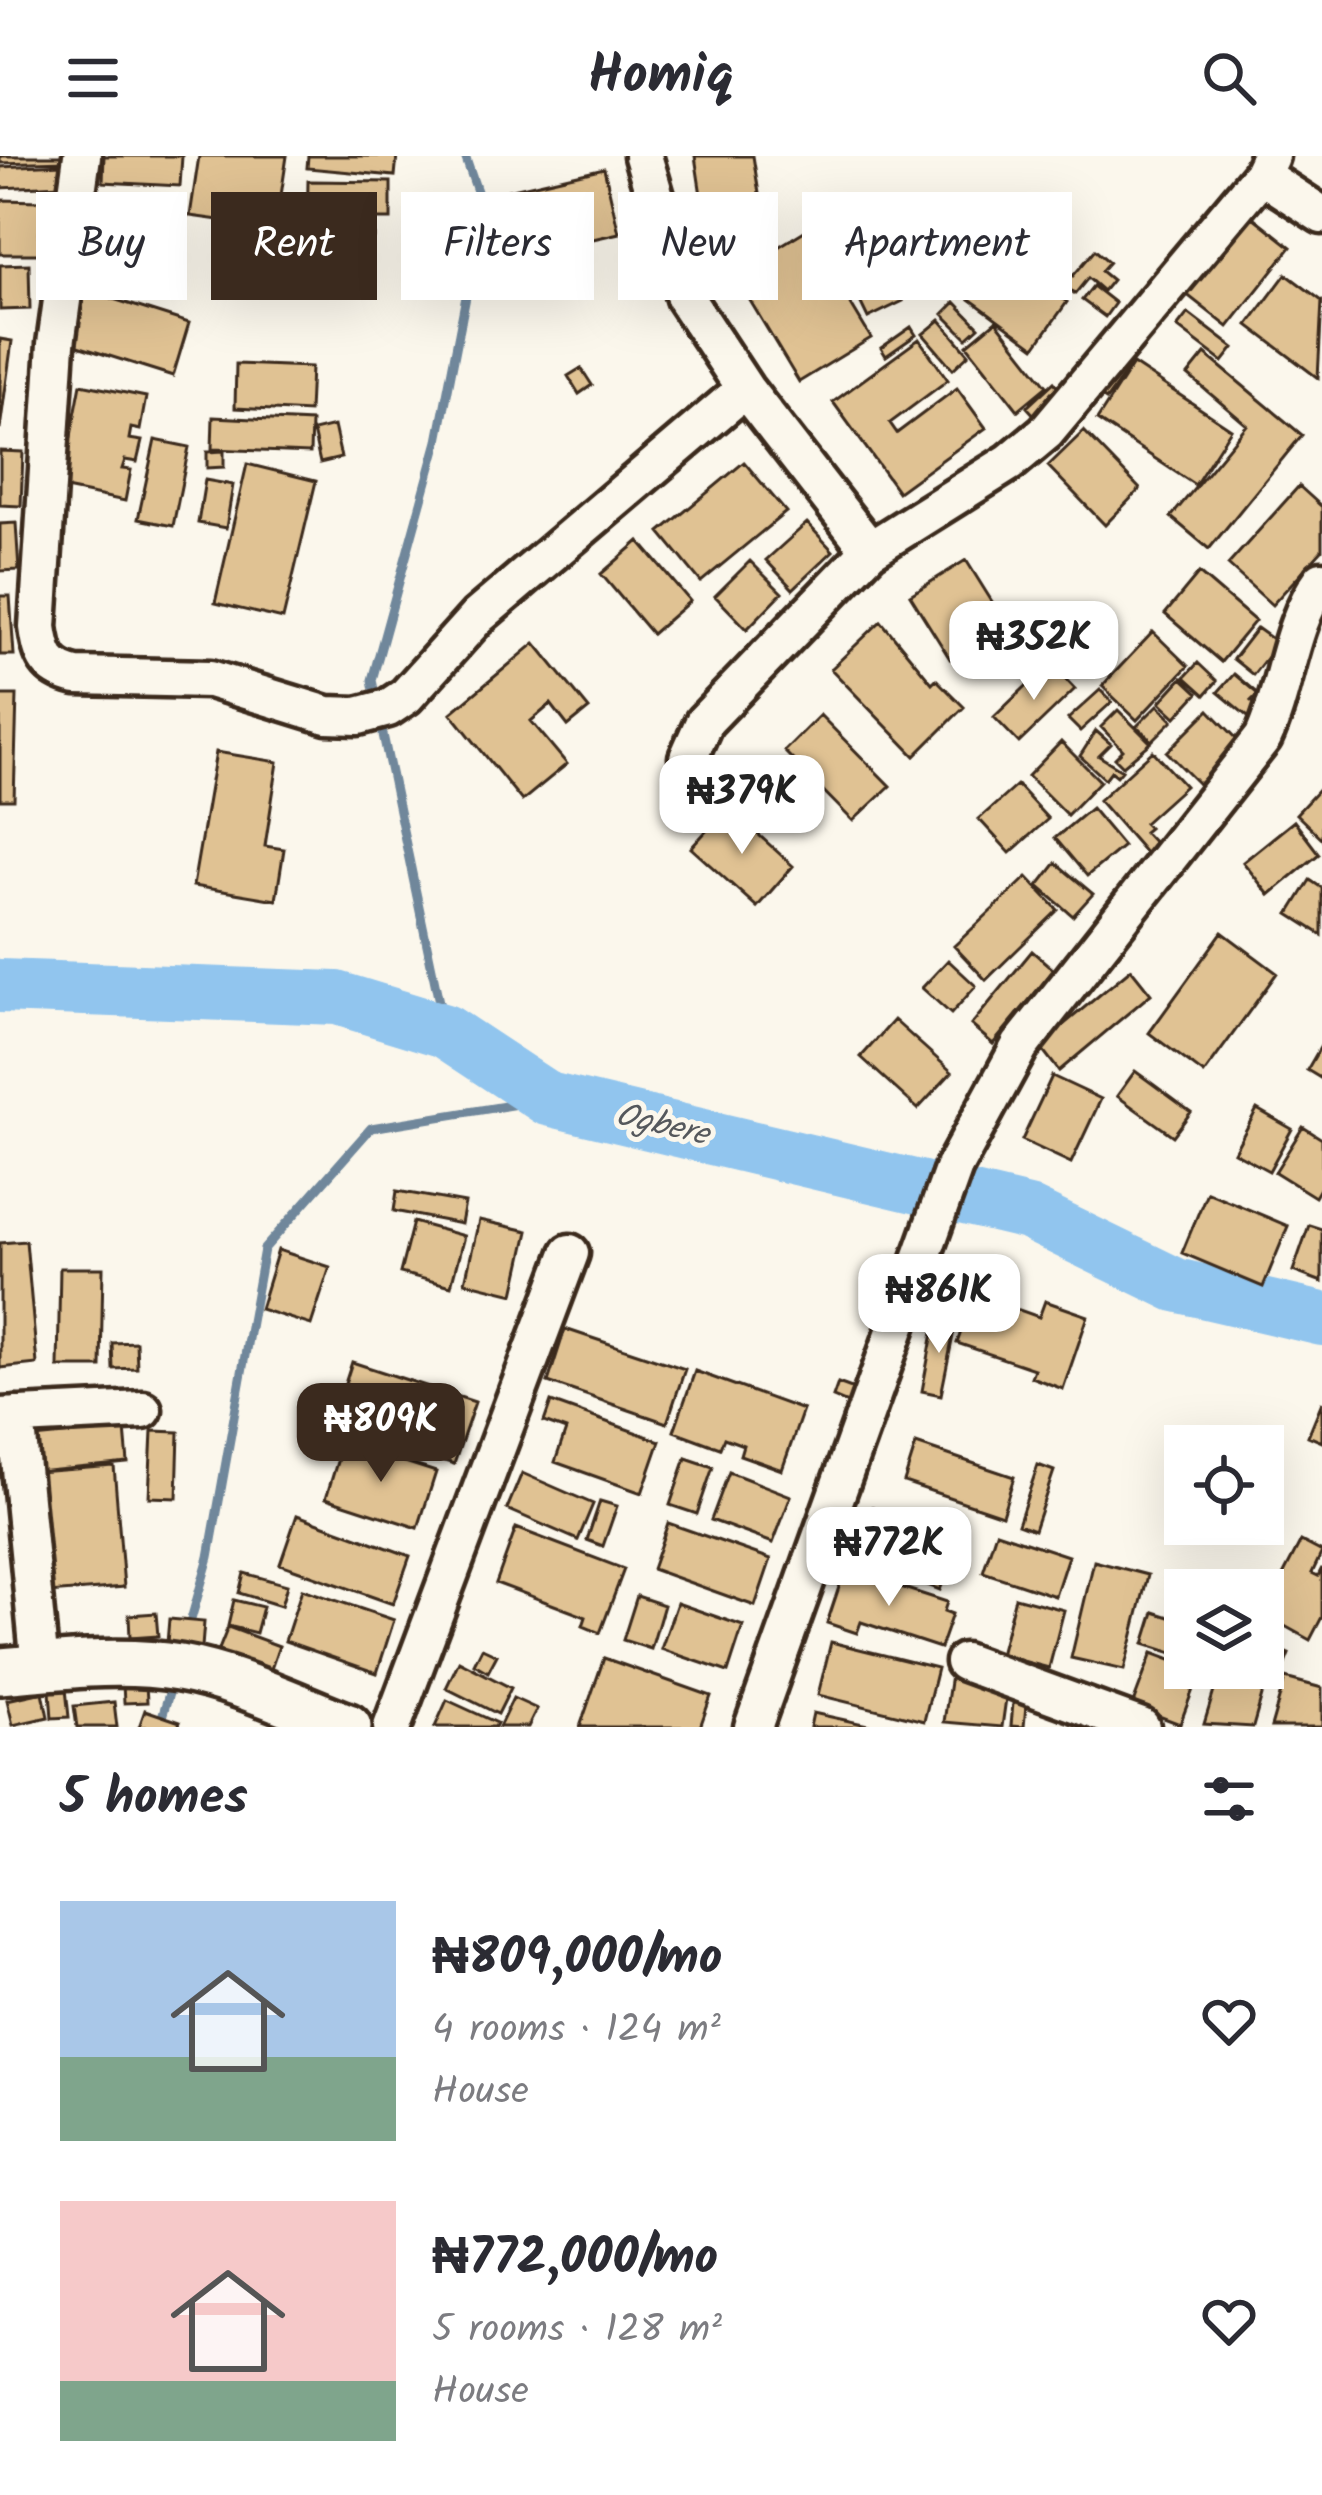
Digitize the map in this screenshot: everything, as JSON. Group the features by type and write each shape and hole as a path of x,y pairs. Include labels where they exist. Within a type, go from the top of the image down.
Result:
{"street":[{"path":"82,156 56,344 38,627 46,661 55,671 76,676 210,679 327,715 373,712 406,697 477,617 745,389"},
{"path":"643,156 685,298 745,389 869,550"},
{"path":"688,758 704,722 869,550 1010,462 1046,433 1266,166 1322,215"},
{"path":"753,1727 954,1167 1020,1046 1264,738 1278,706 1300,618 1322,580"},
{"path":"392,1727 570,1252"},
{"path":"143,1410 8,1417 20,1669 174,1667 238,1684 348,1727"},
{"path":"964,1662 1142,1727"}],"building":[{"path":"0,156 66,156 66,161 0,163"},
{"path":"104,156 182,156 180,186 103,182"},
{"path":"199,156 287,156 282,192 211,192 211,219 190,216"},
{"path":"308,156 397,156 395,176 307,168"},
{"path":"695,156 753,156 759,192 700,192"},
{"path":"62,164 62,185 0,188 0,167"},
{"path":"604,168 618,233 594,239 594,192 500,192"},
{"path":"308,181 391,182 391,219 377,219 377,192 308,192"},
{"path":"0,200 36,201 36,254 0,254"},
{"path":"1244,210 1291,247 1228,327 1181,290"},
{"path":"802,232 802,300 848,300 871,338 799,382 750,300 778,300 778,247"},
{"path":"1095,250 1109,262 1101,271 1112,280 1103,291 1088,278 1075,294 1073,276"},
{"path":"29,264 30,309 0,310 0,265"},
{"path":"1286,274 1322,301 1318,378 1248,325"},
{"path":"1093,286 1115,303 1105,317 1082,300"},
{"path":"82,300 117,300 189,323 173,376 68,343"},
{"path":"859,300 903,300 903,301 868,318"},
{"path":"971,300 1067,302 1035,347"},
{"path":"955,302 979,327 967,338 943,314"},
{"path":"1188,313 1234,348 1223,362 1177,327"},
{"path":"940,320 969,354 953,369 923,334"},
{"path":"996,321 1047,386 1018,410 967,345"},
{"path":"911,327 916,335 886,356 881,348"},
{"path":"0,339 12,341 0,429"},
{"path":"919,339 948,380 890,423 897,433 957,388 986,428 898,492 833,402"},
{"path":"1205,354 1302,435 1209,549 1171,517 1247,425 1188,375"},
{"path":"1117,358 1130,367 1106,400 1094,392"},
{"path":"236,364 311,367 309,412 235,408"},
{"path":"1133,364 1231,429 1195,485 1097,420"},
{"path":"581,368 592,385 579,394 568,376"},
{"path":"1054,382 1063,393 1037,418 1027,407"},
{"path":"81,384 146,397 140,430 131,428 129,439 142,441 137,462 125,460 122,469 131,470 125,501 61,488"},
{"path":"213,417 311,422 310,453 212,449"},
{"path":"334,426 341,458 320,463 313,431"},
{"path":"1084,431 1140,489 1105,525 1048,466"},
{"path":"155,440 189,447 173,526 138,519"},
{"path":"0,451 23,452 21,506 0,505"},
{"path":"224,451 224,467 207,468 207,452"},
{"path":"744,462 786,512 701,582 660,532"},
{"path":"247,464 316,481 283,619 215,603"},
{"path":"205,480 233,485 226,528 198,523"},
{"path":"1299,486 1322,507 1322,550 1272,605 1228,565"},
{"path":"16,523 19,570 0,571 0,524"},
{"path":"807,523 833,551 793,589 766,560"},
{"path":"639,541 690,601 652,634 601,574"},
{"path":"966,560 1006,624 950,659 910,595"},
{"path":"750,561 782,593 747,629 715,596"},
{"path":"1199,573 1255,621 1221,662 1165,614"},
{"path":"0,596 10,596 14,655 0,655"},
{"path":"881,621 932,683 936,679 964,707 915,756 831,669"},
{"path":"1257,628 1278,643 1253,675 1233,659"},
{"path":"1153,632 1188,666 1137,720 1102,686"},
{"path":"535,643 589,709 568,726 551,704 531,721 567,764 522,801 451,713"},
{"path":"1050,663 1075,689 1019,743 994,717"},
{"path":"1198,663 1217,681 1205,695 1185,677"},
{"path":"1234,674 1258,694 1251,701 1263,711 1254,722 1218,692"},
{"path":"1182,678 1198,693 1176,717 1160,702"},
{"path":"1100,690 1112,702 1080,731 1068,719"},
{"path":"0,695 17,695 14,800 0,800"},
{"path":"1158,705 1173,720 1152,741 1137,726"},
{"path":"1118,710 1151,743 1123,766 1115,758 1123,750 1101,727"},
{"path":"1209,710 1241,743 1199,784 1167,752"},
{"path":"820,715 890,786 853,821 784,751"},
{"path":"1096,731 1111,744 1099,756 1122,770 1117,776 1111,771 1105,779 1080,756"},
{"path":"1061,742 1100,781 1067,815 1028,776"},
{"path":"1153,751 1185,786 1144,823 1149,828 1144,832 1157,846 1147,855 1099,800"},
{"path":"216,752 278,762 265,846 284,849 276,900 193,886"},
{"path":"1017,785 1048,819 1010,853 979,819"},
{"path":"1322,786 1322,839 1296,814"},
{"path":"728,807 793,866 757,907 691,848"},
{"path":"1091,808 1123,846 1087,876 1055,838"},
{"path":"1294,821 1319,854 1269,895 1243,862"},
{"path":"1056,863 1093,894 1073,916 1038,886"},
{"path":"1027,877 1058,910 986,980 954,946"},
{"path":"1310,880 1322,888 1322,935 1289,914"},
{"path":"1222,932 1277,973 1204,1074 1149,1033"},
{"path":"1032,951 1054,970 993,1044 971,1025"},
{"path":"948,960 976,986 951,1014 922,988"},
{"path":"1131,969 1151,994 1059,1071 1039,1045"},
{"path":"894,1020 952,1072 918,1109 861,1057"},
{"path":"1322,1044 1322,1079 1307,1070"},
{"path":"1135,1071 1191,1112 1173,1136 1117,1096"},
{"path":"1052,1076 1101,1099 1071,1163 1022,1140"},
{"path":"1257,1109 1292,1129 1269,1171 1234,1152"},
{"path":"1303,1127 1322,1139 1322,1185 1315,1197 1275,1172"},
{"path":"397,1191 465,1203 461,1224 394,1211"},
{"path":"1207,1192 1288,1226 1263,1287 1182,1253"},
{"path":"479,1220 528,1231 514,1294 465,1282"},
{"path":"413,1222 464,1236 451,1286 400,1273"},
{"path":"1309,1225 1322,1229 1322,1282 1293,1271"},
{"path":"26,1241 37,1364 0,1368 0,1243"},
{"path":"278,1250 330,1267 311,1325 260,1309"},
{"path":"60,1268 103,1268 101,1367 58,1367"},
{"path":"954,1268 978,1274 974,1287 951,1281"},
{"path":"974,1294 1039,1317 1045,1301 1088,1316 1063,1389 1031,1377 1034,1369 957,1343"},
{"path":"936,1317 956,1321 941,1395 922,1391"},
{"path":"565,1329 685,1369 667,1423 548,1382"},
{"path":"136,1342 137,1368 113,1369 112,1343"},
{"path":"352,1362 475,1402 454,1464 332,1424"},
{"path":"695,1371 803,1410 782,1470 740,1455 743,1445 724,1438 720,1448 674,1431"},
{"path":"838,1383 857,1390 852,1405 833,1397"},
{"path":"551,1402 660,1441 642,1493 555,1462 566,1430 544,1422"},
{"path":"1322,1402 1322,1442 1308,1436"},
{"path":"125,1429 128,1463 37,1472 34,1438"},
{"path":"152,1431 179,1432 177,1498 149,1497"},
{"path":"343,1442 436,1472 418,1528 326,1498"},
{"path":"916,1444 1014,1477 1002,1515 904,1482"},
{"path":"686,1458 713,1467 697,1514 670,1505"},
{"path":"1038,1465 1054,1471 1034,1530 1018,1524"},
{"path":"114,1466 124,1587 49,1593 37,1472"},
{"path":"729,1472 791,1496 773,1543 711,1520"},
{"path":"522,1473 593,1504 578,1540 507,1509"},
{"path":"600,1501 617,1506 603,1546 587,1540"},
{"path":"873,1507 959,1541 940,1590 853,1555"},
{"path":"297,1515 410,1556 393,1604 280,1564"},
{"path":"668,1523 771,1559 755,1606 652,1569"},
{"path":"516,1528 624,1569 600,1633 583,1626 586,1617 496,1583"},
{"path":"996,1532 1068,1556 1055,1596 983,1572"},
{"path":"1301,1541 1322,1552 1312,1573 1318,1576 1322,1568 1322,1617 1310,1640 1284,1626 1284,1574"},
{"path":"1094,1561 1148,1575 1124,1670 1071,1658"},
{"path":"845,1569 947,1602 944,1611 952,1614 940,1648 861,1622 857,1633 827,1623"},
{"path":"244,1573 287,1585 281,1606 239,1593"},
{"path":"302,1589 394,1620 377,1673 285,1641"},
{"path":"637,1596 664,1605 651,1649 623,1640"},
{"path":"1015,1597 1064,1610 1049,1668 1000,1655"},
{"path":"234,1600 263,1607 256,1633 228,1626"},
{"path":"677,1603 743,1626 728,1672 661,1649"},
{"path":"1154,1612 1164,1615 1164,1650 1144,1644"},
{"path":"156,1613 158,1636 130,1638 129,1615"},
{"path":"169,1619 204,1622 202,1647 167,1643"},
{"path":"228,1627 279,1646 270,1672 218,1652"},
{"path":"831,1642 937,1668 924,1721 818,1695"},
{"path":"482,1648 497,1655 488,1672 474,1664"},
{"path":"1152,1653 1164,1658 1164,1689 1193,1689 1180,1724 1132,1706"},
{"path":"604,1658 711,1696 700,1727 580,1727"},
{"path":"459,1661 511,1688 498,1714 446,1688"},
{"path":"951,1675 1008,1684 1002,1727 944,1722"},
{"path":"1285,1678 1322,1688 1322,1727 1271,1727"},
{"path":"123,1684 146,1684 147,1702 124,1703"},
{"path":"66,1689 69,1717 52,1718 50,1691"},
{"path":"1215,1689 1264,1689 1253,1727 1204,1724"},
{"path":"43,1692 48,1717 13,1725 7,1700"},
{"path":"1014,1692 1027,1694 1024,1727 1011,1726"},
{"path":"513,1698 537,1709 528,1727 499,1727"},
{"path":"447,1700 497,1723 495,1727 435,1727"},
{"path":"114,1702 117,1727 77,1727 74,1706"},
{"path":"145,1710 180,1722 178,1727 139,1727"},
{"path":"813,1713 877,1727 810,1727"}],"waterway":[{"path":"377,704 372,680 438,441 483,209 465,156"},
{"path":"380,720 445,1031"},
{"name":"Ogbere","path":"0,986 337,998 445,1031 548,1099 1028,1213 1176,1285 1322,1319"},
{"path":"188,1630 209,1557 264,1249 371,1128 548,1099"},
{"path":"159,1727 173,1680"}]}
